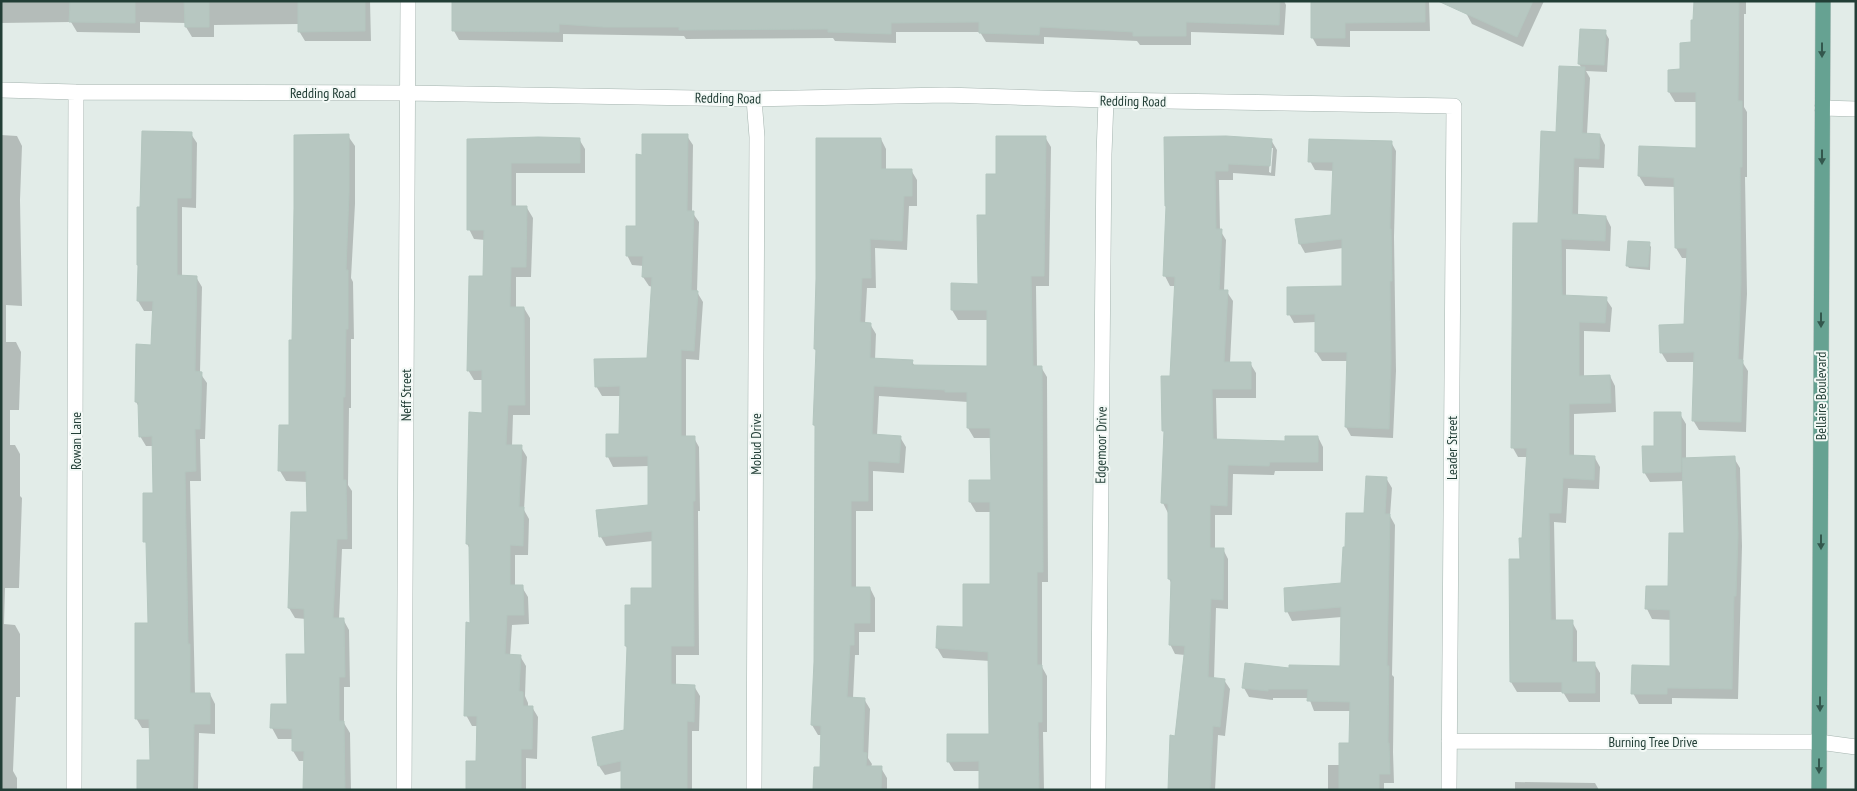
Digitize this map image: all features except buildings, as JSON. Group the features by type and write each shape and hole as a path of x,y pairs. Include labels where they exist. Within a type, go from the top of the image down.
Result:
{"main road":[{"name":"Bellaire Boulevard","path":"1819,790 1822,1"}],"street":[{"name":"Neff Street","path":"404,790 408,1"},
{"name":"Redding Road","path":"1,90 407,93 754,99 945,95 1106,100 1454,106"},
{"name":"Rowan Lane","path":"74,790 76,92"},
{"name":"Mobud Drive","path":"754,99 758,137 754,790"},
{"name":"Edgemoor Drive","path":"1098,790 1106,100"},
{"name":"Leader Street","path":"1449,790 1454,106"},
{"path":"1822,108 1856,109"},
{"name":"Burning Tree Drive","path":"1449,741 1819,742 1856,747"}]}
